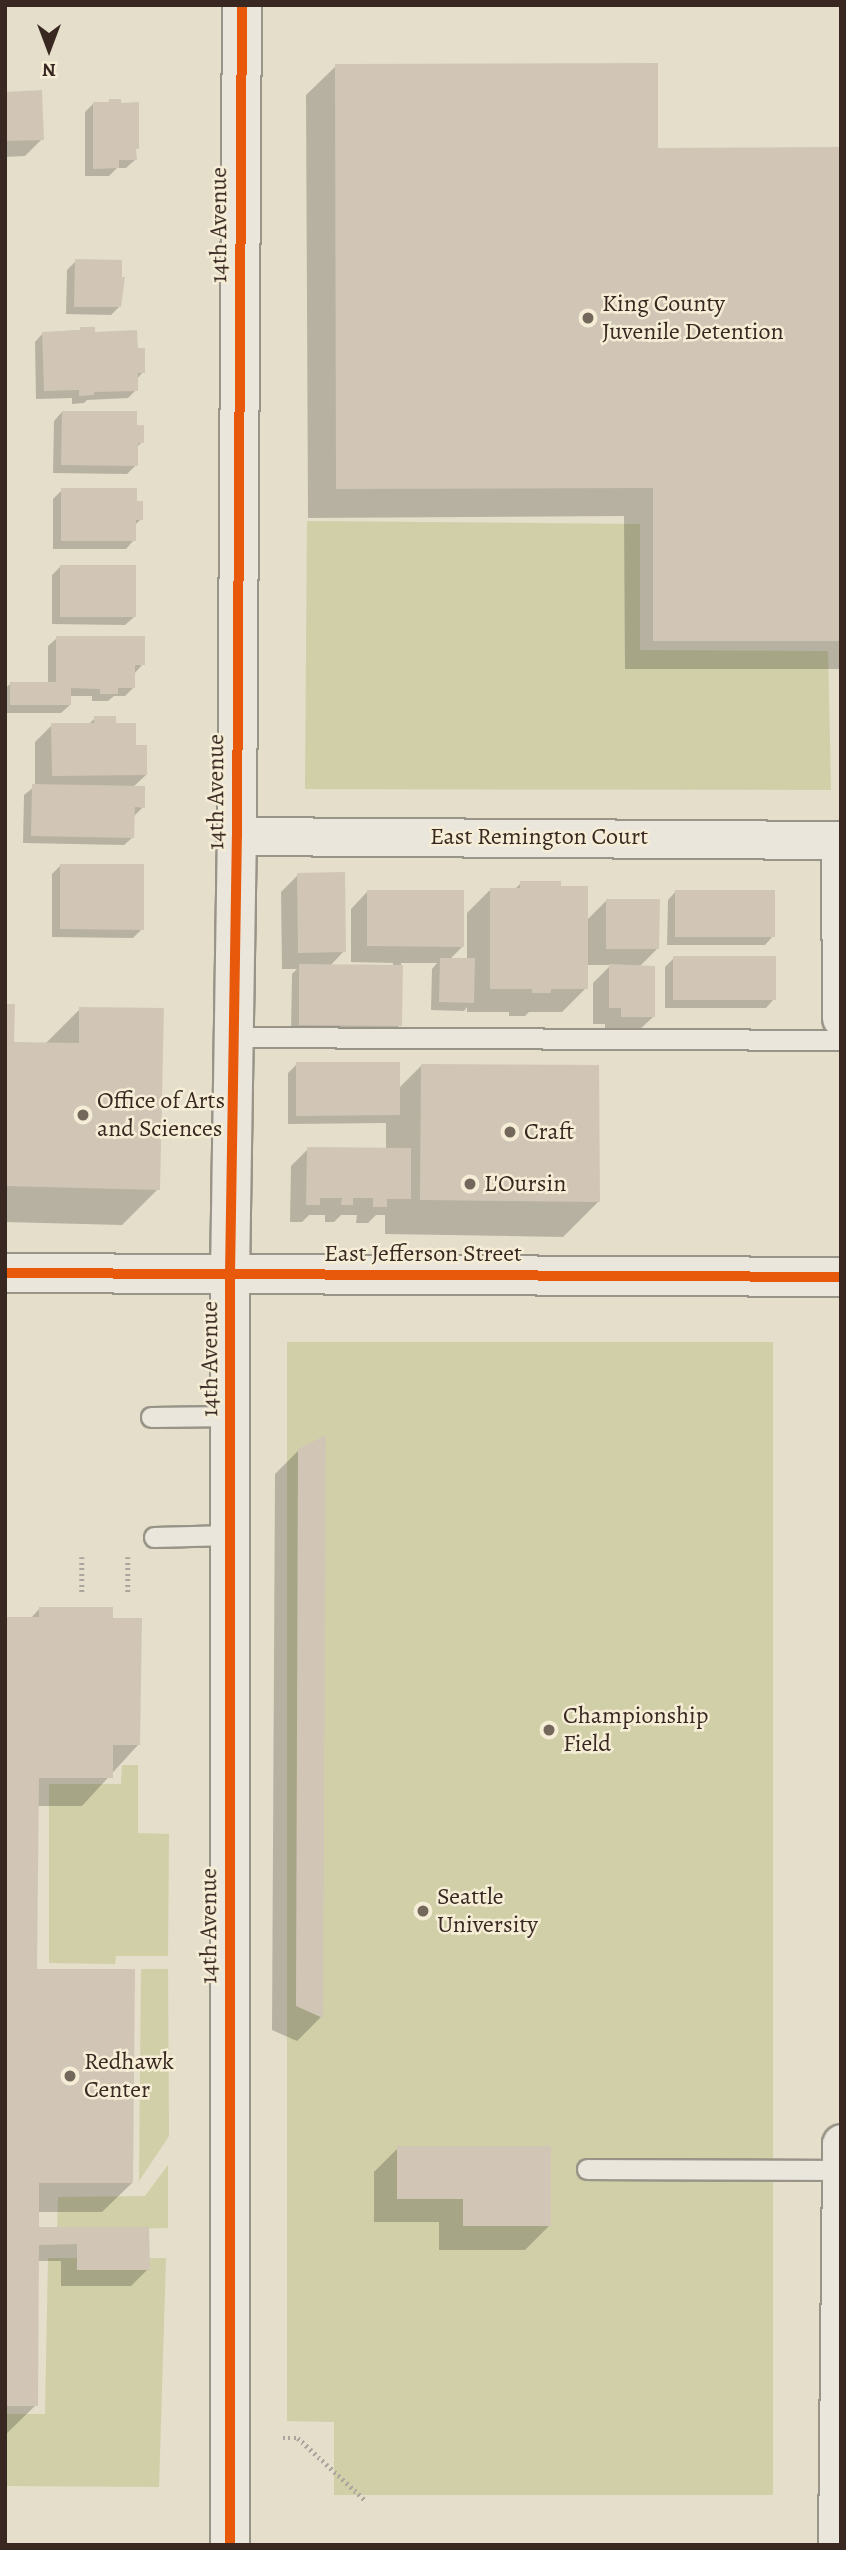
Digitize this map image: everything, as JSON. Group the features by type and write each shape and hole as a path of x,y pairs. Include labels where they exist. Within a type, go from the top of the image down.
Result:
{"street":[{"name":"14th Avenue","path":"230,2545 230,1275 237,836 242,5"},
{"name":"East Remington Court","path":"237,836 840,840"},
{"path":"840,840 841,1018"},
{"name":"East Jefferson Street","path":"5,1273 841,1277"},
{"path":"837,2545 841,2143"}],"lane":[{"path":"234,1037 841,1040"},
{"path":"151,1417 231,1416"},
{"path":"154,1537 230,1535"},
{"path":"587,2169 841,2170"}],"path":[{"path":"82,1557 82,1592"},
{"path":"128,1557 128,1592"},
{"path":"284,2438 298,2438 365,2500"}],"green space":[{"path":"307,521 640,524 640,650 828,651 831,790 305,789"},
{"path":"287,1342 773,1342 773,2495 334,2495 334,2422 287,2421"},
{"path":"122,1765 138,1765 138,1833 169,1834 168,1956 116,1956 115,1964 49,1963 49,1784 121,1784"},
{"path":"141,1969 168,1969 169,2136 139,2181"},
{"path":"168,2165 168,2228 57,2231 58,2197 145,2196"},
{"path":"48,2258 166,2258 159,2487 5,2486 5,2414 45,2414"}],"building":[{"name":"King County Juvenile Detention","path":"658,63 658,148 841,147 841,641 653,641 653,488 336,489 335,64"},
{"path":"42,90 44,140 5,141 5,92"},
{"path":"109,99 121,99 121,103 139,102 137,160 119,160 119,168 93,169 93,102 109,102"},
{"path":"75,259 122,260 122,277 125,277 121,307 74,307"},
{"path":"80,327 95,327 95,332 137,330 138,348 145,348 145,373 138,373 138,391 94,392 94,395 79,396 79,390 44,391 42,332 80,330"},
{"path":"62,411 137,411 137,425 144,425 144,443 138,443 138,466 61,465"},
{"path":"61,488 137,488 137,501 143,501 143,520 136,520 136,541 61,541"},
{"path":"60,565 136,565 136,617 60,617"},
{"path":"56,636 145,636 145,665 135,665 135,688 118,688 118,694 100,694 100,689 71,688 71,705 10,705 10,682 56,682"},
{"path":"94,716 116,716 116,723 136,723 136,745 147,745 147,775 52,776 51,723 94,723"},
{"path":"32,784 145,786 145,808 135,807 134,838 31,836"},
{"path":"60,864 144,864 144,930 60,929"},
{"path":"345,872 346,952 298,953 297,873"},
{"path":"520,881 561,881 561,886 588,886 588,989 551,989 551,993 532,993 532,989 490,989 490,888 520,888"},
{"path":"367,890 464,890 464,947 367,946"},
{"path":"675,890 775,890 775,937 675,937"},
{"path":"606,899 660,899 659,949 606,949"},
{"path":"673,956 776,956 776,1000 673,1000"},
{"path":"440,958 475,958 474,1003 439,1002"},
{"path":"299,964 403,965 402,1026 299,1025"},
{"path":"609,964 655,966 655,1017 621,1017 621,1008 609,1008"},
{"name":"Office of Arts and Sciences","path":"5,1004 15,1004 14,1042 79,1043 79,1007 164,1008 160,1190 5,1186"},
{"path":"296,1062 400,1062 400,1115 296,1116"},
{"name":"Craft","path":"421,1064 599,1065 600,1202 420,1200"},
{"path":"307,1147 411,1148 411,1199 387,1199 387,1207 373,1207 373,1198 353,1198 353,1205 341,1205 342,1198 320,1198 320,1205 306,1205"},
{"path":"326,1435 323,2018 296,2006 298,1449"},
{"name":"Redhawk Center","path":"39,1607 113,1607 113,1618 142,1618 140,1745 113,1745 113,1778 39,1778 37,1969 135,1969 133,2183 39,2183 39,2227 149,2227 150,2270 77,2270 77,2244 39,2245 38,2406 5,2406 5,1617 39,1617"},
{"path":"397,2146 551,2146 551,2226 463,2226 463,2199 397,2199"}],"cycle path":[{"path":"230,2545 230,1275 237,836 242,5"},
{"path":"5,1273 841,1277"}],"place":[{"name":"King County Juvenile Detention","path":"588,318"},
{"name":"Office of Arts and Sciences","path":"83,1115"},
{"name":"Craft","path":"510,1132"},
{"name":"L'Oursin","path":"470,1184"},
{"name":"Championship Field","path":"549,1730"},
{"name":"Seattle University","path":"423,1911"},
{"name":"Redhawk Center","path":"70,2076"}]}
